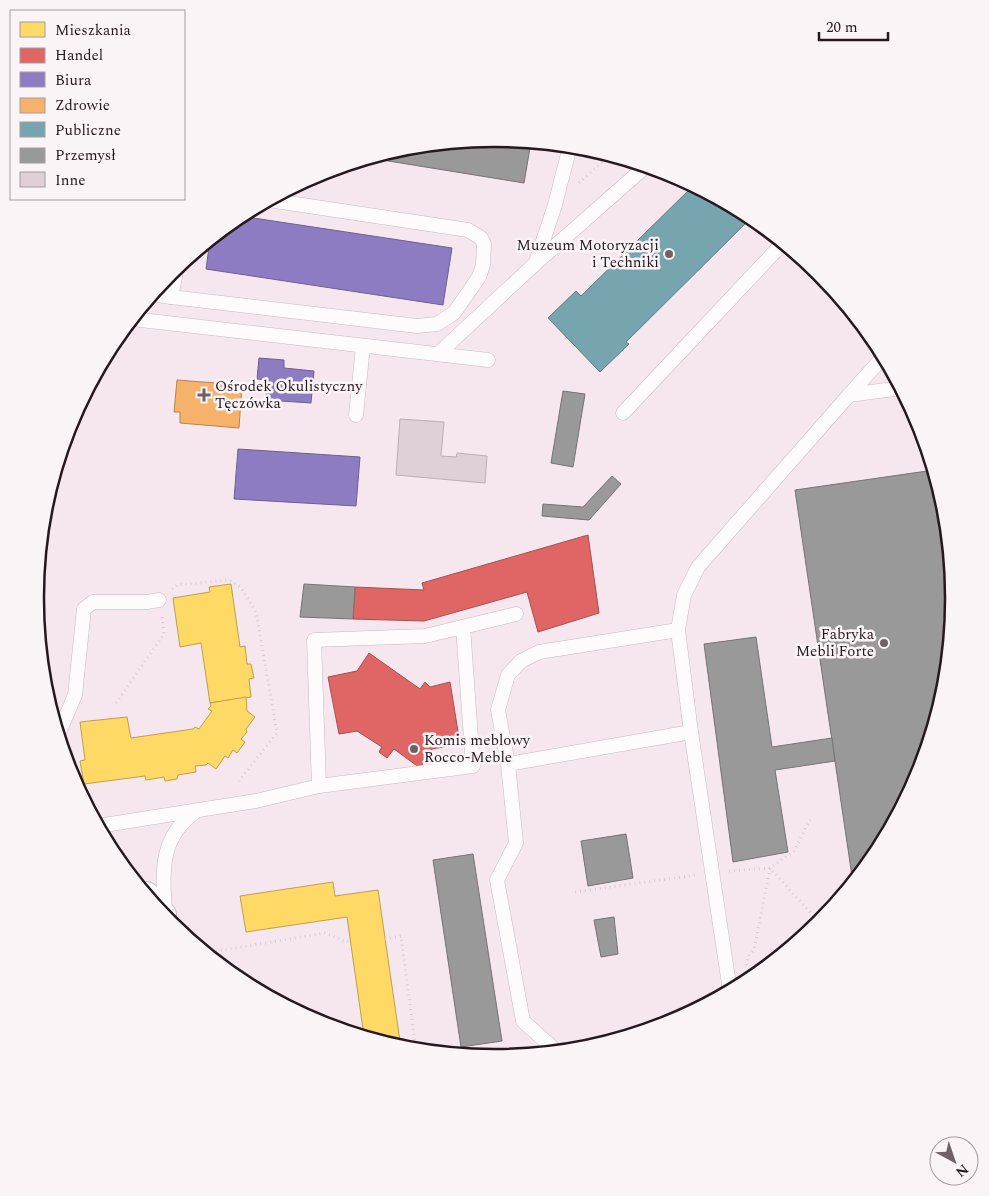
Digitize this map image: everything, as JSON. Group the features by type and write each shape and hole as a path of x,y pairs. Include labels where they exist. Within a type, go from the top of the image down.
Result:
{"lane":[{"path":"536,263 556,205 568,154"},
{"path":"438,354 536,263 640,171"},
{"path":"161,295 417,326 437,324 454,313 482,271 484,244 481,238 468,230 281,202"},
{"path":"623,413 778,248"},
{"path":"171,297 174,281"},
{"path":"140,320 488,360"},
{"path":"356,415 363,346"},
{"path":"729,983 691,732 678,630 684,595 698,567 878,362"},
{"path":"849,395 894,389"},
{"path":"62,725 75,695 84,609 93,602 147,602 159,600"},
{"path":"319,786 314,640 425,636 516,614"},
{"path":"105,825 256,801 319,786 473,766 463,627"},
{"path":"549,1045 523,1021 497,880 516,843 508,764 498,710 508,675 521,661 539,652 678,630"},
{"path":"508,764 691,732"},
{"path":"164,904 164,877 168,846 185,819 196,811"}],"path":[{"path":"556,205 603,161"},
{"path":"116,704 164,634 159,600 177,585 229,580 240,588 256,612 277,733 239,781"},
{"path":"747,971 748,956 754,950 770,868 794,850 811,818"},
{"path":"214,951 325,933 346,942 350,941"},
{"path":"385,939 401,936 415,1041"}],"building: Mieszkania":[{"path":"231,584 240,647 245,646 247,664 251,664 254,678 249,679 251,697 210,703 201,643 180,647 173,598 210,592 209,587"},
{"path":"246,697 247,711 255,717 241,739 245,742 237,753 233,750 228,758 225,756 216,769 208,763 195,766 196,772 178,775 177,779 165,781 164,777 146,780 145,776 84,784 80,761 85,760 80,722 127,717 131,738 193,729 195,727 199,729 212,711 208,709 211,706 210,703"},
{"path":"333,882 335,896 378,890 400,1038 363,1029 347,917 246,932 240,896"}],"building: Handel":[{"path":"588,535 599,613 538,632 527,592 424,621 353,619 355,587 424,590 422,583"},
{"path":"369,653 420,689 425,682 430,687 450,682 460,744 432,749 420,768 394,749 387,758 379,752 382,747 357,731 339,734 328,677 357,671"}],"building: Biura":[{"path":"253,218 452,248 443,305 206,269 209,249"},
{"path":"259,358 284,360 284,368 314,371 311,403 266,400 267,380 257,379"},
{"path":"238,449 360,457 356,506 234,499"}],"building: Zdrowie":[{"path":"177,380 242,385 239,428 180,423 180,412 174,412"}],"building: Publiczne":[{"name":"Muzeum Motoryzacji i Techniki","path":"688,191 746,223 626,342 629,344 600,372 548,318 576,291 581,296"}],"building: Przemysł":[{"path":"465,148 530,149 524,183 387,161 436,151"},
{"path":"563,391 585,394 573,467 551,463"},
{"name":"Fabryka Mebli Forte","path":"927,471 937,510 944,569 945,598 944,627 937,686 921,743 899,797 885,823 851,873 795,490"},
{"path":"612,476 621,484 589,520 542,516 543,504 583,507"},
{"path":"304,584 355,587 353,619 300,617"},
{"path":"756,637 772,747 832,738 835,761 775,770 788,852 733,862 704,644"},
{"path":"626,834 633,878 588,886 581,841"},
{"path":"473,854 502,1041 461,1047 433,860"},
{"path":"614,917 618,954 601,957 594,920"}],"building: Inne":[{"path":"400,419 444,422 441,456 456,457 457,453 487,456 485,483 396,475"}],"place":[{"name":"Muzeum Motoryzacji i Techniki","path":"669,254"},
{"name":"Ośrodek Okulistyczny Tęczówka","path":"204,395"},
{"name":"Fabryka Mebli Forte","path":"884,643"},
{"name":"Komis meblowy Rocco-Meble","path":"414,749"}]}
